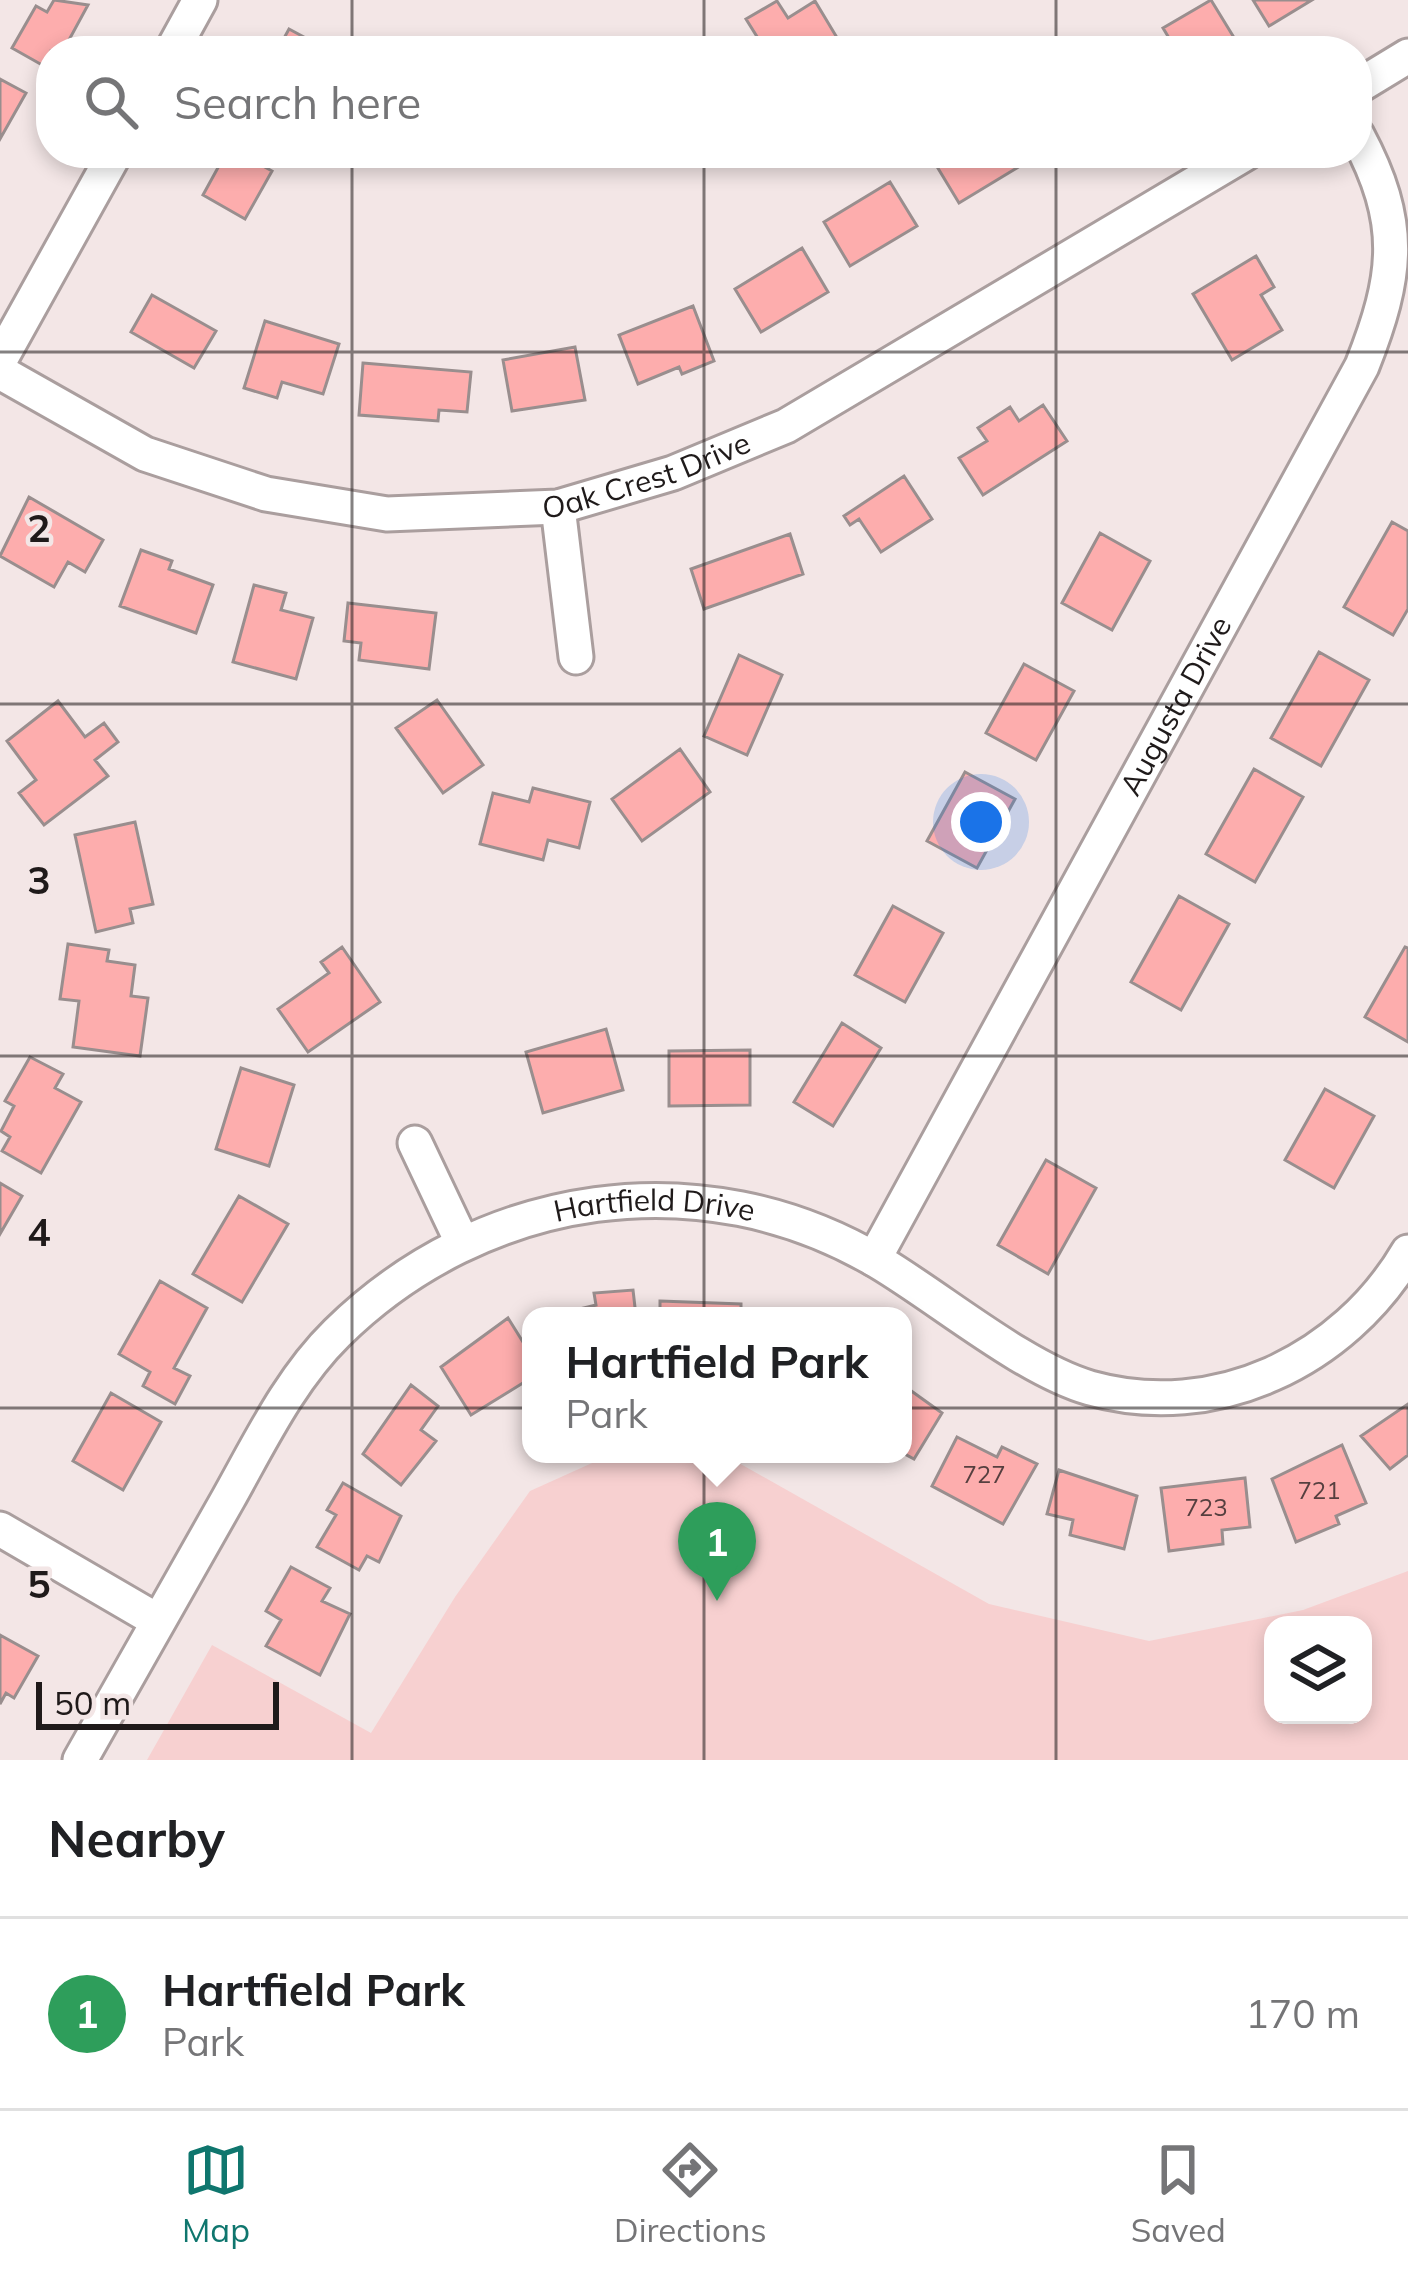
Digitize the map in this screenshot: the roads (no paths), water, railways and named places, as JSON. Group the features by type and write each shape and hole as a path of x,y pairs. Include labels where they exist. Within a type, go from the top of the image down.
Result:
{"street":[{"path":"180,36 200,0"},
{"path":"1372,78 1408,56"},
{"name":"Augusta Drive","path":"874,1259 1362,366 1383,313 1392,266 1392,227 1383,184 1372,163"},
{"path":"0,360 107,168"},
{"name":"Oak Crest Drive","path":"0,372 146,454 266,494 387,514 557,507 674,473 786,426 1221,168"},
{"path":"557,507 576,657"},
{"path":"415,1143 462,1242"},
{"name":"Hartfield Drive","path":"80,1760 289,1392 335,1334 378,1297 462,1242 515,1220 584,1204 649,1198 785,1219 874,1259 1048,1369 1089,1388 1184,1395 1240,1389 1295,1365 1349,1327 1408,1252"},
{"path":"0,1529 158,1622"}],"place":[{"name":"Hartfield Park","path":"717,1601"}]}
